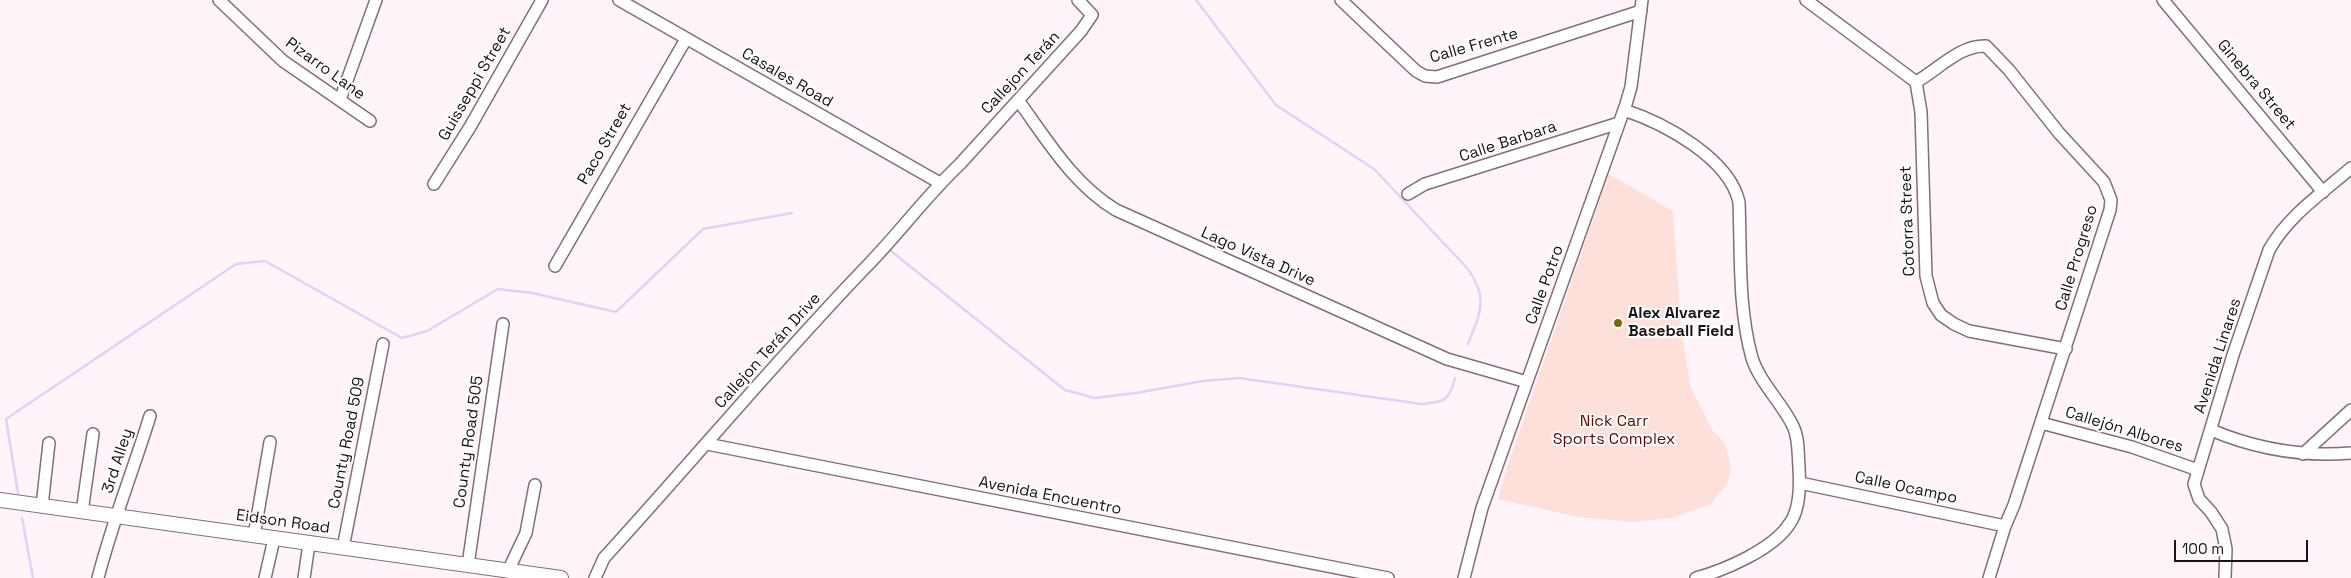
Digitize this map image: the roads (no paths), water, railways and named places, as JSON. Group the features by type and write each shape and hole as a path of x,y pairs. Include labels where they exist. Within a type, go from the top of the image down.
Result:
{"street":[{"name":"Pizarro Lane","path":"219,0 283,61 370,121"},
{"path":"340,100 376,0"},
{"name":"Guisseppi Street","path":"434,184 470,127 542,0"},
{"name":"Casales Road","path":"619,0 940,183"},
{"name":"Callejon Terán","path":"971,151 1081,31 1092,15 1078,0"},
{"name":"Calle Frente","path":"1341,0 1416,71 1425,76 1437,77 1641,6"},
{"path":"1806,0 1916,82"},
{"name":"Ginebra Street","path":"2163,0 2323,192"},
{"name":"Calle Potro","path":"1464,578 1482,508 1624,110 1631,86 1641,6"},
{"name":"Paco Street","path":"555,266 686,39"},
{"name":"Calle Progreso","path":"1916,82 1965,50 1986,46 2009,70 2059,133 2104,182 2111,200 2110,210 2066,349 2005,526 1990,578"},
{"name":"Cotorra Street","path":"1916,82 1921,112 1926,276 1933,303 1941,315 1969,331 2066,349"},
{"name":"Lago Vista Drive","path":"1018,100 1081,183 1097,198 1116,210 1447,359 1527,382"},
{"path":"1624,110 1648,119 1676,134 1723,171 1736,189 1739,202 1741,292 1750,346 1760,374 1795,428 1800,483 1796,508 1791,522 1780,536 1742,560 1716,573 1696,578"},
{"name":"Calle Barbara","path":"1408,194 1425,184 1619,123"},
{"name":"Callejon Terán Drive","path":"595,578 604,558 940,183 971,151"},
{"name":"Avenida Linares","path":"2225,578 2226,549 2222,529 2211,512 2198,499 2194,484 2233,355 2269,250 2285,226 2351,168"},
{"name":"County Road 505","path":"468,565 502,324"},
{"name":"County Road 509","path":"343,548 383,344"},
{"path":"2303,454 2351,410"},
{"name":"3rd Alley","path":"98,578 116,516 123,502 150,416"},
{"name":"Callejón Albores","path":"2042,423 2132,447 2198,470"},
{"path":"2210,430 2257,447 2303,454 2351,453"},
{"path":"82,512 93,434"},
{"path":"254,536 270,442"},
{"path":"42,506 49,443"},
{"name":"Avenida Encuentro","path":"707,444 1388,578"},
{"name":"Calle Ocampo","path":"1800,483 2005,526"},
{"path":"508,571 526,533 535,485"},
{"name":"Eidson Road","path":"0,500 561,578"},
{"path":"265,578 274,539"},
{"path":"304,578 309,544"}],"waterway":[{"path":"1196,0 1276,105 1374,169 1468,269 1479,289 1480,298 1479,315 1468,344"},
{"path":"18,493 6,419 236,264 265,261 402,338 427,331 498,289 532,293 616,312 703,229 792,213"},
{"path":"891,251 1065,390 1095,398 1203,381 1239,378 1421,404 1445,399 1451,391 1455,378"},
{"path":"22,518 33,578"}],"place":[{"name":"Alex Alvarez Baseball Field","path":"1618,323"}],"park label":[{"name":"Nick Carr Sports Complex","path":"1614,431"}]}
